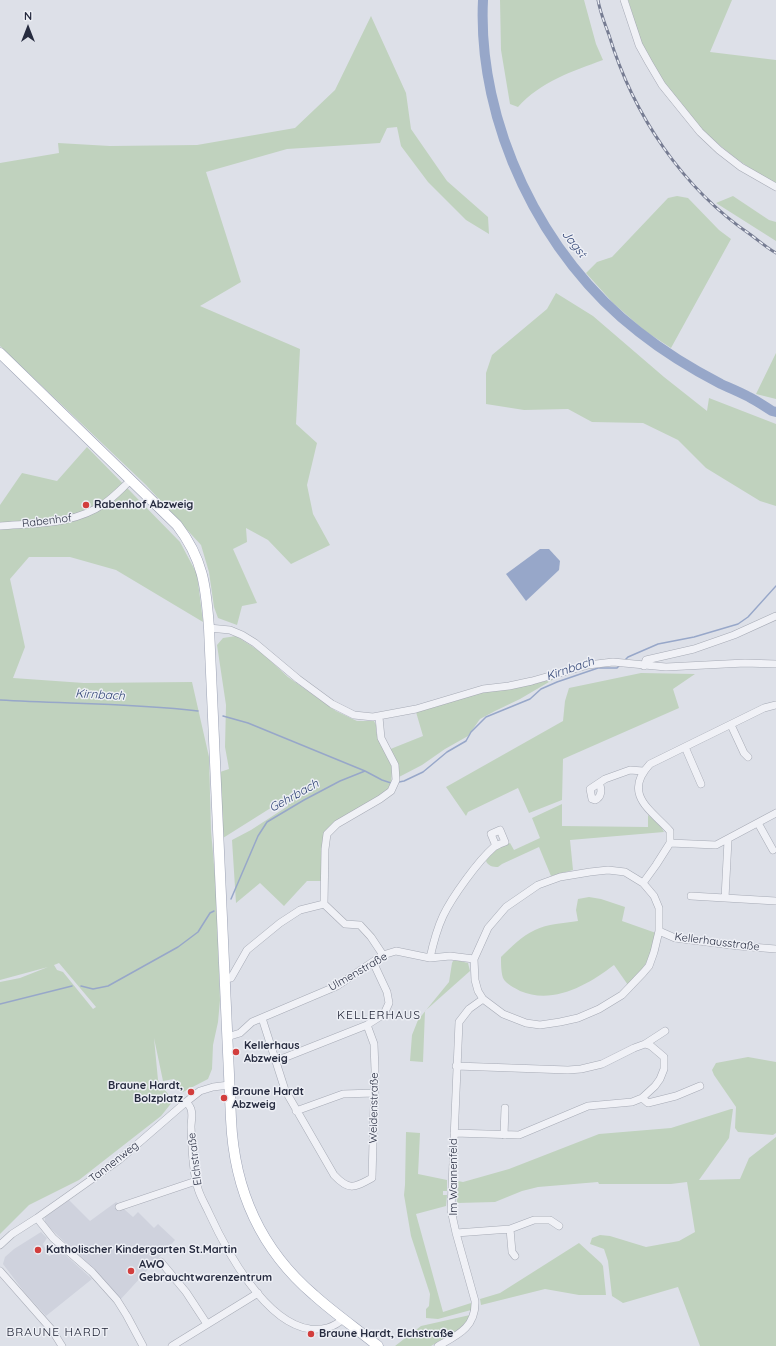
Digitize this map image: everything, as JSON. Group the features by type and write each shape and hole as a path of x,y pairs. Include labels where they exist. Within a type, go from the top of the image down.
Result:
{"main road":[{"path":"0,353 177,525 193,549 203,575 206,589 209,628 229,1085 234,1157 244,1194 269,1245 293,1275 313,1295 378,1346"}],"street":[{"path":"624,0 639,45 649,64 662,85 700,132 740,167 776,187"},
{"name":"Rabenhof","path":"0,526 71,519 105,503 131,480"},
{"path":"644,666 646,660 694,649 734,635 776,616"},
{"path":"209,628 230,630 255,643 315,692 344,710 362,717 379,717 416,709 483,689 509,686 532,681 588,665 613,662 666,667 746,663 776,664"},
{"path":"643,883 670,843 670,831 638,796 638,784 643,771 650,764 764,708 776,706"},
{"path":"379,717 381,738 395,765 396,780 391,791 380,800 337,824 327,834 325,849 324,904 345,924 360,925 372,937 383,955"},
{"path":"731,725 744,753 748,757"},
{"path":"685,747 701,784"},
{"path":"599,783 605,779 630,770 643,771"},
{"path":"670,843 716,845 728,840 776,813"},
{"path":"758,823 773,850"},
{"path":"725,898 728,840"},
{"path":"430,958 432,947 443,916 451,902 478,864 496,846"},
{"path":"608,870 625,872 643,883 654,896 658,908 658,931 654,952 649,966 643,974 622,995 599,1009 578,1018 540,1025 526,1023 503,1014 483,999 474,980 474,959 488,928 506,907 538,885 560,876 608,870"},
{"path":"691,896 776,901"},
{"path":"225,979 231,978 247,950 280,923 300,910 324,904"},
{"name":"Kellerhausstraße","path":"658,931 675,938 776,949"},
{"name":"Ulmenstraße","path":"227,1037 240,1033 252,1022 337,986 383,955 396,951 430,958 450,956 474,959"},
{"path":"276,1061 367,1025 384,1014 389,1004 386,992 373,962"},
{"name":"Im Wannenfeld","path":"438,1346 461,1333 470,1322 475,1311 475,1301 451,1210 459,1022 468,1009 483,999"},
{"path":"262,1018 285,1090 296,1111 344,1094 374,1093"},
{"name":"Weidenstraße","path":"296,1111 334,1175 343,1184 350,1187 360,1185 372,1178 374,1044 367,1025"},
{"path":"456,1066 568,1070 582,1069 602,1064 645,1044 665,1031"},
{"path":"454,1133 519,1135 588,1106 632,1102 642,1098 655,1086 664,1069 664,1057 651,1046 645,1044"},
{"name":"Tannenweg","path":"0,1245 12,1234 119,1160 186,1102 205,1089 229,1085"},
{"path":"642,1098 648,1103 676,1096 700,1086"},
{"name":"Elchstraße","path":"186,1102 191,1107 192,1113 192,1141 197,1187 221,1238 245,1276 280,1317 298,1326 315,1330 329,1328 333,1327 343,1318"},
{"path":"504,1135 505,1108"},
{"path":"119,1207 196,1181"},
{"path":"37,1218 53,1238 92,1272 117,1300 143,1346"},
{"path":"456,1233 510,1229 534,1220 550,1220 559,1226"},
{"path":"510,1229 512,1252 515,1256"},
{"path":"161,1262 186,1292 207,1324"},
{"path":"0,1271 52,1330 62,1346"},
{"path":"172,1346 258,1293"}],"shaded area":[{"path":"69,1200 90,1221 116,1202 133,1217 138,1212 154,1228 158,1224 175,1240 120,1300 99,1275 45,1222 45,1217"},
{"path":"41,1232 47,1238 43,1244 49,1256 61,1251 92,1279 46,1316 25,1293 3,1264 5,1257 14,1249"}],"green space":[{"path":"500,0 584,0 596,44 603,60 569,73 547,84 527,98 518,107 510,104 501,50"},
{"path":"628,0 732,0 710,52 776,60 776,183 756,172 718,144 685,110 657,72 646,52 638,33"},
{"path":"371,16 406,93 411,129 447,181 488,217 489,234 466,220 428,182 401,146 397,127 387,128 380,143 287,149 206,172 241,282 200,306 300,349 296,424 317,443 307,485 313,514 330,545 291,564 268,540 246,528 247,542 233,549 257,603 242,606 237,625 218,618 214,607 209,572 201,545 146,485 0,346 0,163 59,153 58,143 110,146 197,145 295,128 335,90"},
{"path":"677,196 688,198 719,230 731,239 671,348 645,331 613,303 586,273 597,262 612,257 668,198"},
{"path":"733,196 769,220 776,222 776,241 716,203"},
{"path":"556,293 593,316 664,377 707,411 709,398 776,424 776,506 760,501 706,468 678,440 643,423 592,422 568,409 524,410 486,404 486,373 492,355 547,309"},
{"path":"776,353 776,399 756,394"},
{"path":"87,447 180,542 197,574 203,622 116,570 70,557 29,557 10,579 25,647 13,678 84,683 192,682 209,757 211,831 216,887 220,1000 218,1022 213,1045 212,1069 208,1079 183,1092 175,1087 174,1079 163,1081 154,1038 158,1080 173,1101 161,1116 79,1180 29,1205 0,1234 0,982 20,978 48,967 0,980 0,505 22,473 57,481","holes":["59,963 96,1007 93,1009 63,972 57,970 54,965"]},
{"path":"236,636 261,652 288,677 336,711 357,721 374,721 379,741 392,767 391,786 385,793 324,835 323,881 307,881 284,906 260,883 236,903 232,840 251,830 288,806 285,799 223,838 220,772 229,769 225,747 226,705 217,645 223,638"},
{"path":"641,673 695,674 673,689 679,708 563,759 562,800 529,813 518,788 468,812 466,816 446,787 563,721 565,701 569,688"},
{"path":"554,679 520,699 480,719 468,736 445,749 422,765 399,777 388,750 423,736 416,712 480,692 528,685"},
{"path":"562,804 562,826 648,827 648,815 660,825 664,832 570,840 573,870 551,876 539,847 498,867 491,866 487,863 486,861 491,855 503,846 510,843 514,850 540,838 532,818"},
{"path":"589,897 601,899 625,907 622,921 656,933 647,962 628,985 614,965 582,986 570,991 545,996 532,995 520,991 506,982 502,976 501,957 530,932 550,925 578,921 576,910 578,899"},
{"path":"456,960 468,963 470,971 426,1010 449,982 453,961"},
{"path":"425,1011 423,1062 410,1061 412,1035 418,1020"},
{"path":"748,1057 776,1062 776,1133 773,1135 738,1132 735,1128 736,1107 712,1070 716,1063"},
{"path":"733,1109 729,1138 699,1180 740,1179 749,1158 776,1137 776,1346 700,1346 678,1287 623,1303 612,1296 608,1261 604,1249 590,1244 592,1238 600,1235 610,1236 646,1247 679,1241 695,1232 687,1182 671,1184 599,1184 598,1182 538,1187 522,1191 495,1202 457,1203 458,1181 463,1182 509,1169 599,1134 671,1128"},
{"path":"406,1132 420,1133 418,1174 447,1180 447,1191 443,1191 443,1195 447,1195 446,1206 416,1214 443,1312 471,1303 471,1310 438,1319 426,1318 426,1309 429,1306 430,1294 411,1236 404,1195"},
{"path":"579,1243 603,1266 606,1295 579,1295 545,1289 481,1305 480,1299 500,1293"},
{"path":"470,1315 468,1321 457,1331 431,1346 395,1346 421,1326"}],"water":[{"path":"540,549 549,549 560,561 559,570 526,601 506,574"}],"waterway":[{"name":"Jagst","path":"483,0 484,47 491,93 504,140 522,184 545,227 573,266 604,302 639,332 668,353 700,373 776,412"},
{"name":"Kirnbach","path":"625,660 628,657 658,644 694,637 738,624 748,617 776,586"},
{"name":"Kirnbach","path":"399,782 423,772 447,752 466,741 471,732 486,717 530,699 541,689 557,682 598,668 617,668 619,666"},
{"name":"Kirnbach","path":"0,700 124,705 198,711"},
{"name":"Kirnbach","path":"223,716 248,723 391,783"},
{"name":"Gehrbach","path":"231,899 258,836 267,822 340,781 365,771"},
{"name":"Gehrbach","path":"81,986 93,989 108,986 178,947 198,932 210,913 214,911"},
{"name":"Gehrbach","path":"0,1004 72,986"}],"railway":[{"path":"598,0 619,64 646,121 663,147 682,172 703,195 726,216 776,253"}],"place":[{"name":"Rabenhof Abzweig","path":"86,505"},
{"name":"Kellerhaus Abzweig","path":"236,1052"},
{"name":"Braune Hardt, Bolzplatz","path":"191,1092"},
{"name":"Braune Hardt Abzweig","path":"224,1098"},
{"name":"Katholischer Kindergarten St.Martin","path":"38,1250"},
{"name":"AWO Gebrauchtwarenzentrum","path":"131,1271"},
{"name":"Braune Hardt, Elchstraße","path":"311,1334"}],"district":[{"name":"KELLERHAUS","path":"379,1015"},
{"name":"BRAUNE HARDT","path":"58,1332"}]}
